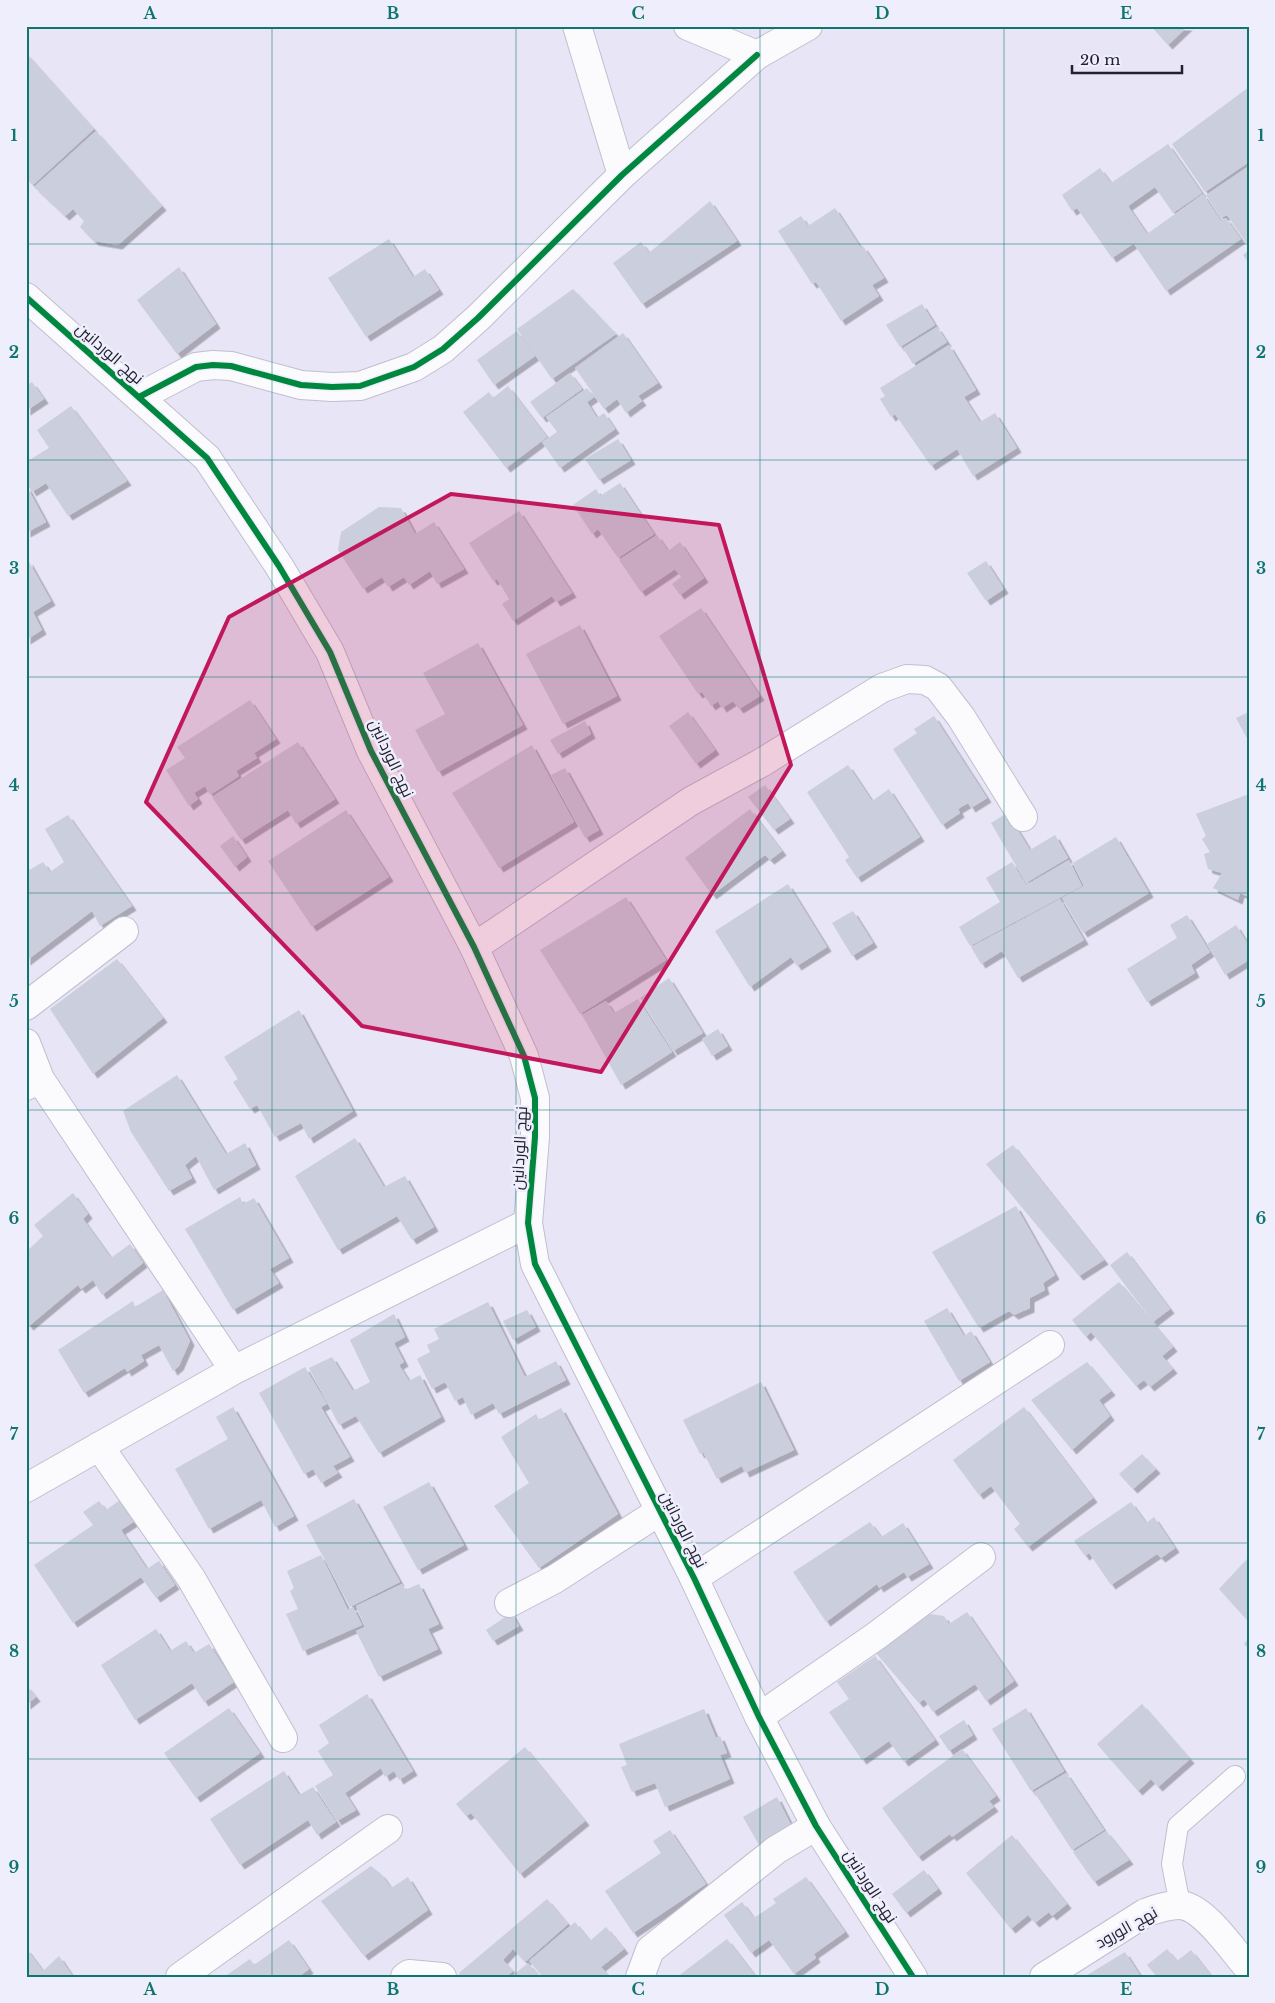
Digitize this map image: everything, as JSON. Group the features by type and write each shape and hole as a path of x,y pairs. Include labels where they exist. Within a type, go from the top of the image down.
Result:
{"street":[{"path":"578,26 622,175"},
{"path":"688,26 757,55"},
{"path":"139,397 196,367 213,365 231,366 301,385 332,387 360,386 414,367 443,349 478,318 622,175 757,55 808,26"},
{"name":"نهج الوردانين","path":"26,297 207,458 279,566 330,652 371,751 419,848 474,947 524,1056 535,1098 535,1138 528,1223 535,1264 694,1578 759,1717 816,1826 913,1977"},
{"path":"474,947 691,801 761,763 882,688 907,679 926,680 938,687 960,717 1023,817"},
{"path":"26,1006 124,931"},
{"path":"26,1043 33,1083 234,1370"},
{"path":"26,1488 234,1370 528,1223"},
{"path":"694,1578 1050,1345"},
{"path":"100,1446 191,1578 282,1738"},
{"path":"508,1603 555,1579 660,1511"},
{"path":"759,1717 876,1636 980,1557"},
{"path":"640,1977 650,1950 776,1850 816,1826"},
{"path":"180,1977 388,1829"},
{"name":"نهج الورود","path":"1044,1977 1145,1913 1180,1904 1194,1908 1211,1924 1249,1969"},
{"path":"405,1977 409,1974 442,1977"}],"lane":[{"path":"1180,1904 1172,1864 1178,1826 1235,1776"}],"highlighted area":[{"path":"451,494 719,525 791,765 601,1072 362,1026 146,802 229,617"}],"building":[{"path":"1151,26 1188,26 1168,45"},
{"path":"26,53 94,129 33,185 26,178"},
{"path":"1249,87 1249,162 1205,192 1172,144"},
{"path":"96,131 162,206 118,245 94,241 80,227 84,221 73,209 65,216 34,187"},
{"path":"1168,144 1202,193 1173,213 1155,187 1128,206 1147,234 1203,194 1221,221 1226,218 1241,239 1166,291 1134,244 1142,238 1112,258 1077,208 1072,211 1062,195 1100,168 1111,183"},
{"path":"1249,166 1249,247 1227,215 1221,218 1206,195"},
{"path":"710,201 737,241 642,304 613,263 641,242 649,253"},
{"path":"835,208 861,248 863,246 884,278 872,285 879,296 841,321 816,282 812,284 778,231 801,216 808,226"},
{"path":"389,239 413,277 425,269 439,290 366,337 328,278"},
{"path":"1249,250 1249,264 1243,255"},
{"path":"179,267 216,324 177,354 137,300"},
{"path":"573,289 616,334 552,379 517,329"},
{"path":"922,304 935,325 900,347 886,325"},
{"path":"937,327 947,342 913,364 903,348"},
{"path":"517,331 535,356 494,385 477,360"},
{"path":"623,333 658,383 638,396 642,401 626,413 617,399 604,409 575,368"},
{"path":"949,345 976,390 964,397 980,422 995,413 1017,448 973,476 957,449 931,466 895,414 891,417 880,399 885,396 880,388"},
{"path":"570,373 582,389 542,418 530,402"},
{"path":"32,382 44,399 26,411 26,386"},
{"path":"508,386 547,437 506,468 463,412 489,392 493,398"},
{"path":"587,388 594,397 587,402 597,418 604,413 615,429 560,468 542,442 557,432 546,417"},
{"path":"71,406 127,481 68,516 46,483 32,492 26,482 26,462 49,448 37,430"},
{"path":"618,439 631,460 599,480 585,459"},
{"path":"620,483 654,534 618,558 598,529 592,534 573,505 596,489 600,496"},
{"path":"26,485 46,522 26,533"},
{"path":"379,507 401,508 415,534 434,522 464,569 437,584 430,571 409,585 404,577 388,587 382,577 363,589 338,550 341,532"},
{"path":"519,511 572,593 556,602 552,596 513,621 502,604 509,599 497,579 493,581 469,543"},
{"path":"657,535 668,551 680,542 704,578 680,595 672,584 681,577 675,569 641,592 619,560"},
{"path":"28,560 51,601 33,612 42,630 26,640"},
{"path":"986,561 1004,589 986,601 967,573"},
{"path":"701,608 760,696 739,709 733,701 722,708 718,701 711,706 702,692 698,694 659,636"},
{"path":"580,625 617,696 563,724 526,654"},
{"path":"478,643 523,725 438,772 415,730 445,714 423,673"},
{"path":"250,700 276,739 254,753 257,758 236,771 239,776 210,795 205,786 194,793 198,799 189,806 166,770 185,758 177,747"},
{"path":"688,712 715,750 696,764 669,726"},
{"path":"1249,712 1249,742 1236,718"},
{"path":"934,716 987,798 971,808 968,803 958,809 960,813 942,825 893,749 917,733 914,729"},
{"path":"585,721 591,734 558,754 550,740"},
{"path":"298,742 335,799 296,824 288,810 241,840 212,797"},
{"path":"532,745 574,822 499,868 452,793"},
{"path":"848,765 872,801 889,789 920,837 857,878 845,860 849,857 807,792"},
{"path":"565,768 599,830 585,838 551,775"},
{"path":"765,785 790,819 774,830 748,797"},
{"path":"1249,794 1249,897 1240,893 1238,900 1213,888 1222,873 1208,869 1204,854 1210,852 1202,839 1206,836 1196,814"},
{"path":"750,809 782,851 770,860 765,855 712,895 685,858"},
{"path":"346,810 389,877 312,927 268,861"},
{"path":"1007,813 1030,850 1055,835 1068,858 1026,883 991,823"},
{"path":"68,815 132,906 100,926 92,911 26,961 26,872 43,862 50,872 64,862 45,829"},
{"path":"233,836 247,857 235,867 220,846"},
{"path":"1116,837 1149,893 1083,933 1062,898 1084,886 1073,863"},
{"path":"1069,860 1082,886 970,946 959,927 1000,902 986,878 1012,862 1026,885"},
{"path":"788,884 827,947 797,966 791,957 750,987 715,931"},
{"path":"626,897 666,960 580,1014 540,950"},
{"path":"1060,899 1084,940 1018,978 1002,951 981,964 971,947"},
{"path":"853,911 873,943 852,956 832,923"},
{"path":"1187,915 1210,952 1191,965 1195,973 1147,1002 1127,969 1177,938 1170,925"},
{"path":"1236,925 1249,946 1249,960 1225,975 1207,944"},
{"path":"117,959 163,1018 93,1074 50,1009"},
{"path":"669,978 703,1033 673,1051 640,998"},
{"path":"638,999 672,1052 621,1085 582,1015 606,1001 614,1013"},
{"path":"299,1010 353,1111 309,1139 301,1123 275,1137 257,1105 250,1109 233,1082 238,1079 224,1057"},
{"path":"718,1029 728,1046 712,1056 702,1039"},
{"path":"177,1075 226,1154 245,1143 256,1165 214,1190 196,1156 185,1165 192,1178 169,1191 131,1132 123,1111"},
{"path":"355,1138 384,1187 405,1176 434,1227 412,1240 397,1216 338,1250 295,1176"},
{"path":"1013,1145 1104,1260 1079,1276 986,1164"},
{"path":"73,1193 88,1214 83,1219 111,1258 130,1244 143,1263 102,1295 93,1280 81,1289 78,1285 29,1326 26,1322 26,1252 43,1236 34,1225"},
{"path":"240,1197 243,1204 254,1198 289,1258 270,1269 279,1283 233,1310 185,1229"},
{"path":"1016,1206 1055,1275 1043,1283 1045,1290 1030,1298 1030,1308 1014,1315 1009,1311 979,1328 932,1252"},
{"path":"1127,1252 1170,1309 1153,1322 1110,1265"},
{"path":"1119,1282 1173,1347 1162,1356 1173,1369 1150,1387 1144,1380 1136,1386 1091,1332 1086,1337 1072,1320"},
{"path":"163,1290 190,1341 179,1366 173,1371 159,1345 141,1355 144,1361 127,1372 125,1368 84,1393 58,1350 133,1301 135,1307"},
{"path":"488,1302 525,1377 556,1361 566,1380 499,1414 493,1403 471,1415 463,1397 455,1401 445,1382 432,1389 417,1359 430,1352 427,1345 439,1339 434,1329"},
{"path":"947,1308 964,1336 971,1331 990,1362 959,1381 924,1321"},
{"path":"527,1310 536,1327 513,1340 503,1321"},
{"path":"394,1314 405,1337 394,1343 404,1362 399,1365 409,1381 420,1375 441,1417 379,1453 356,1416 339,1425 309,1368 332,1357 353,1391 370,1382 350,1340"},
{"path":"1087,1362 1111,1391 1099,1400 1110,1416 1072,1450 1031,1400"},
{"path":"305,1367 327,1404 321,1407 350,1457 333,1466 338,1473 321,1483 313,1469 304,1474 259,1393"},
{"path":"761,1382 794,1450 745,1473 742,1466 717,1479 703,1452 700,1454 683,1420"},
{"path":"233,1407 294,1516 275,1527 261,1500 209,1529 175,1469 228,1439 216,1417"},
{"path":"1024,1407 1093,1498 1028,1547 1014,1529 1020,1524 991,1486 979,1495 953,1460"},
{"path":"561,1408 618,1514 539,1568 494,1506 529,1483 501,1437 536,1414 539,1420"},
{"path":"1142,1454 1156,1469 1133,1489 1119,1474"},
{"path":"429,1482 464,1545 418,1570 383,1507"},
{"path":"123,1498 138,1519 121,1530 147,1569 159,1561 175,1585 156,1598 141,1577 73,1623 34,1565 93,1525 83,1512 99,1501 106,1510"},
{"path":"354,1499 400,1582 350,1607 306,1525"},
{"path":"1131,1502 1146,1523 1154,1517 1175,1548 1161,1558 1157,1554 1111,1585 1089,1553 1085,1556 1074,1541"},
{"path":"870,1522 881,1537 903,1523 929,1564 907,1577 904,1572 879,1588 877,1584 826,1622 793,1572"},
{"path":"321,1555 348,1610 353,1607 362,1625 303,1651 286,1614 298,1609 290,1591 294,1588 287,1571"},
{"path":"1247,1559 1249,1560 1249,1622 1219,1589"},
{"path":"402,1584 405,1590 419,1584 439,1624 428,1629 438,1649 379,1677 356,1631 365,1627 356,1606"},
{"path":"967,1612 1014,1681 986,1701 975,1684 933,1712 924,1699 919,1703 876,1653 929,1614 944,1616 949,1624"},
{"path":"511,1613 519,1626 493,1641 486,1630"},
{"path":"156,1629 170,1651 186,1641 194,1653 209,1644 234,1682 204,1702 192,1683 135,1720 101,1665"},
{"path":"1249,1638 1249,1649 1244,1644"},
{"path":"875,1656 935,1740 904,1762 889,1741 862,1760 829,1712 849,1699 837,1682"},
{"path":"26,1685 36,1697 26,1705"},
{"path":"367,1694 413,1771 399,1780 394,1771 385,1777 381,1768 345,1793 356,1810 337,1821 315,1786 333,1775 318,1751 329,1743 319,1725"},
{"path":"1142,1704 1190,1759 1158,1787 1151,1779 1138,1791 1097,1744"},
{"path":"229,1708 260,1753 196,1798 164,1753"},
{"path":"1026,1708 1064,1771 1031,1791 992,1729"},
{"path":"704,1709 716,1738 720,1736 727,1753 720,1755 730,1779 665,1807 655,1783 632,1792 621,1767 627,1765 619,1744"},
{"path":"964,1720 973,1735 949,1751 939,1736"},
{"path":"525,1747 585,1821 520,1874 471,1813 466,1816 456,1804"},
{"path":"962,1749 996,1796 989,1801 994,1807 952,1837 950,1834 918,1857 882,1808"},
{"path":"284,1771 299,1795 313,1787 336,1822 317,1835 308,1820 240,1865 210,1819"},
{"path":"1066,1773 1104,1830 1072,1850 1034,1792"},
{"path":"777,1797 791,1825 759,1845 743,1817"},
{"path":"670,1830 706,1884 633,1933 605,1891 661,1853 653,1841"},
{"path":"1106,1831 1129,1860 1094,1882 1073,1852"},
{"path":"1012,1835 1067,1904 1052,1916 1049,1912 1035,1923 1028,1915 1011,1929 966,1873"},
{"path":"371,1866 381,1874 391,1888 408,1877 428,1910 364,1956 321,1901"},
{"path":"924,1870 938,1889 906,1913 892,1894"},
{"path":"806,1877 845,1932 814,1954 816,1958 794,1974 769,1940 751,1953 724,1915 742,1902 754,1918 776,1903 773,1899"},
{"path":"547,1899 568,1924 525,1962 513,1949 503,1960 513,1971 506,1977 461,1977 459,1973"},
{"path":"575,1922 590,1941 606,1927 624,1949 601,1967 610,1977 543,1977 529,1961"},
{"path":"727,1939 756,1977 677,1977"},
{"path":"289,1940 309,1969 301,1975 302,1977 224,1977 250,1959 254,1965"},
{"path":"26,1948 43,1971 59,1956 73,1977 26,1977"},
{"path":"1167,1949 1177,1961 1191,1950 1212,1977 1157,1977 1147,1965"},
{"path":"1125,1952 1141,1977 1084,1977"},
{"path":"528,1963 540,1977 511,1977"}],"cycle path":[{"path":"139,397 196,367 213,365 231,366 301,385 332,387 360,386 414,367 443,349 478,318 622,175 757,55"},
{"path":"26,297 207,458 279,566 330,652 371,751 474,947 524,1056 535,1098 535,1137 528,1223 535,1264 694,1578 759,1717 816,1826 913,1977"}]}
